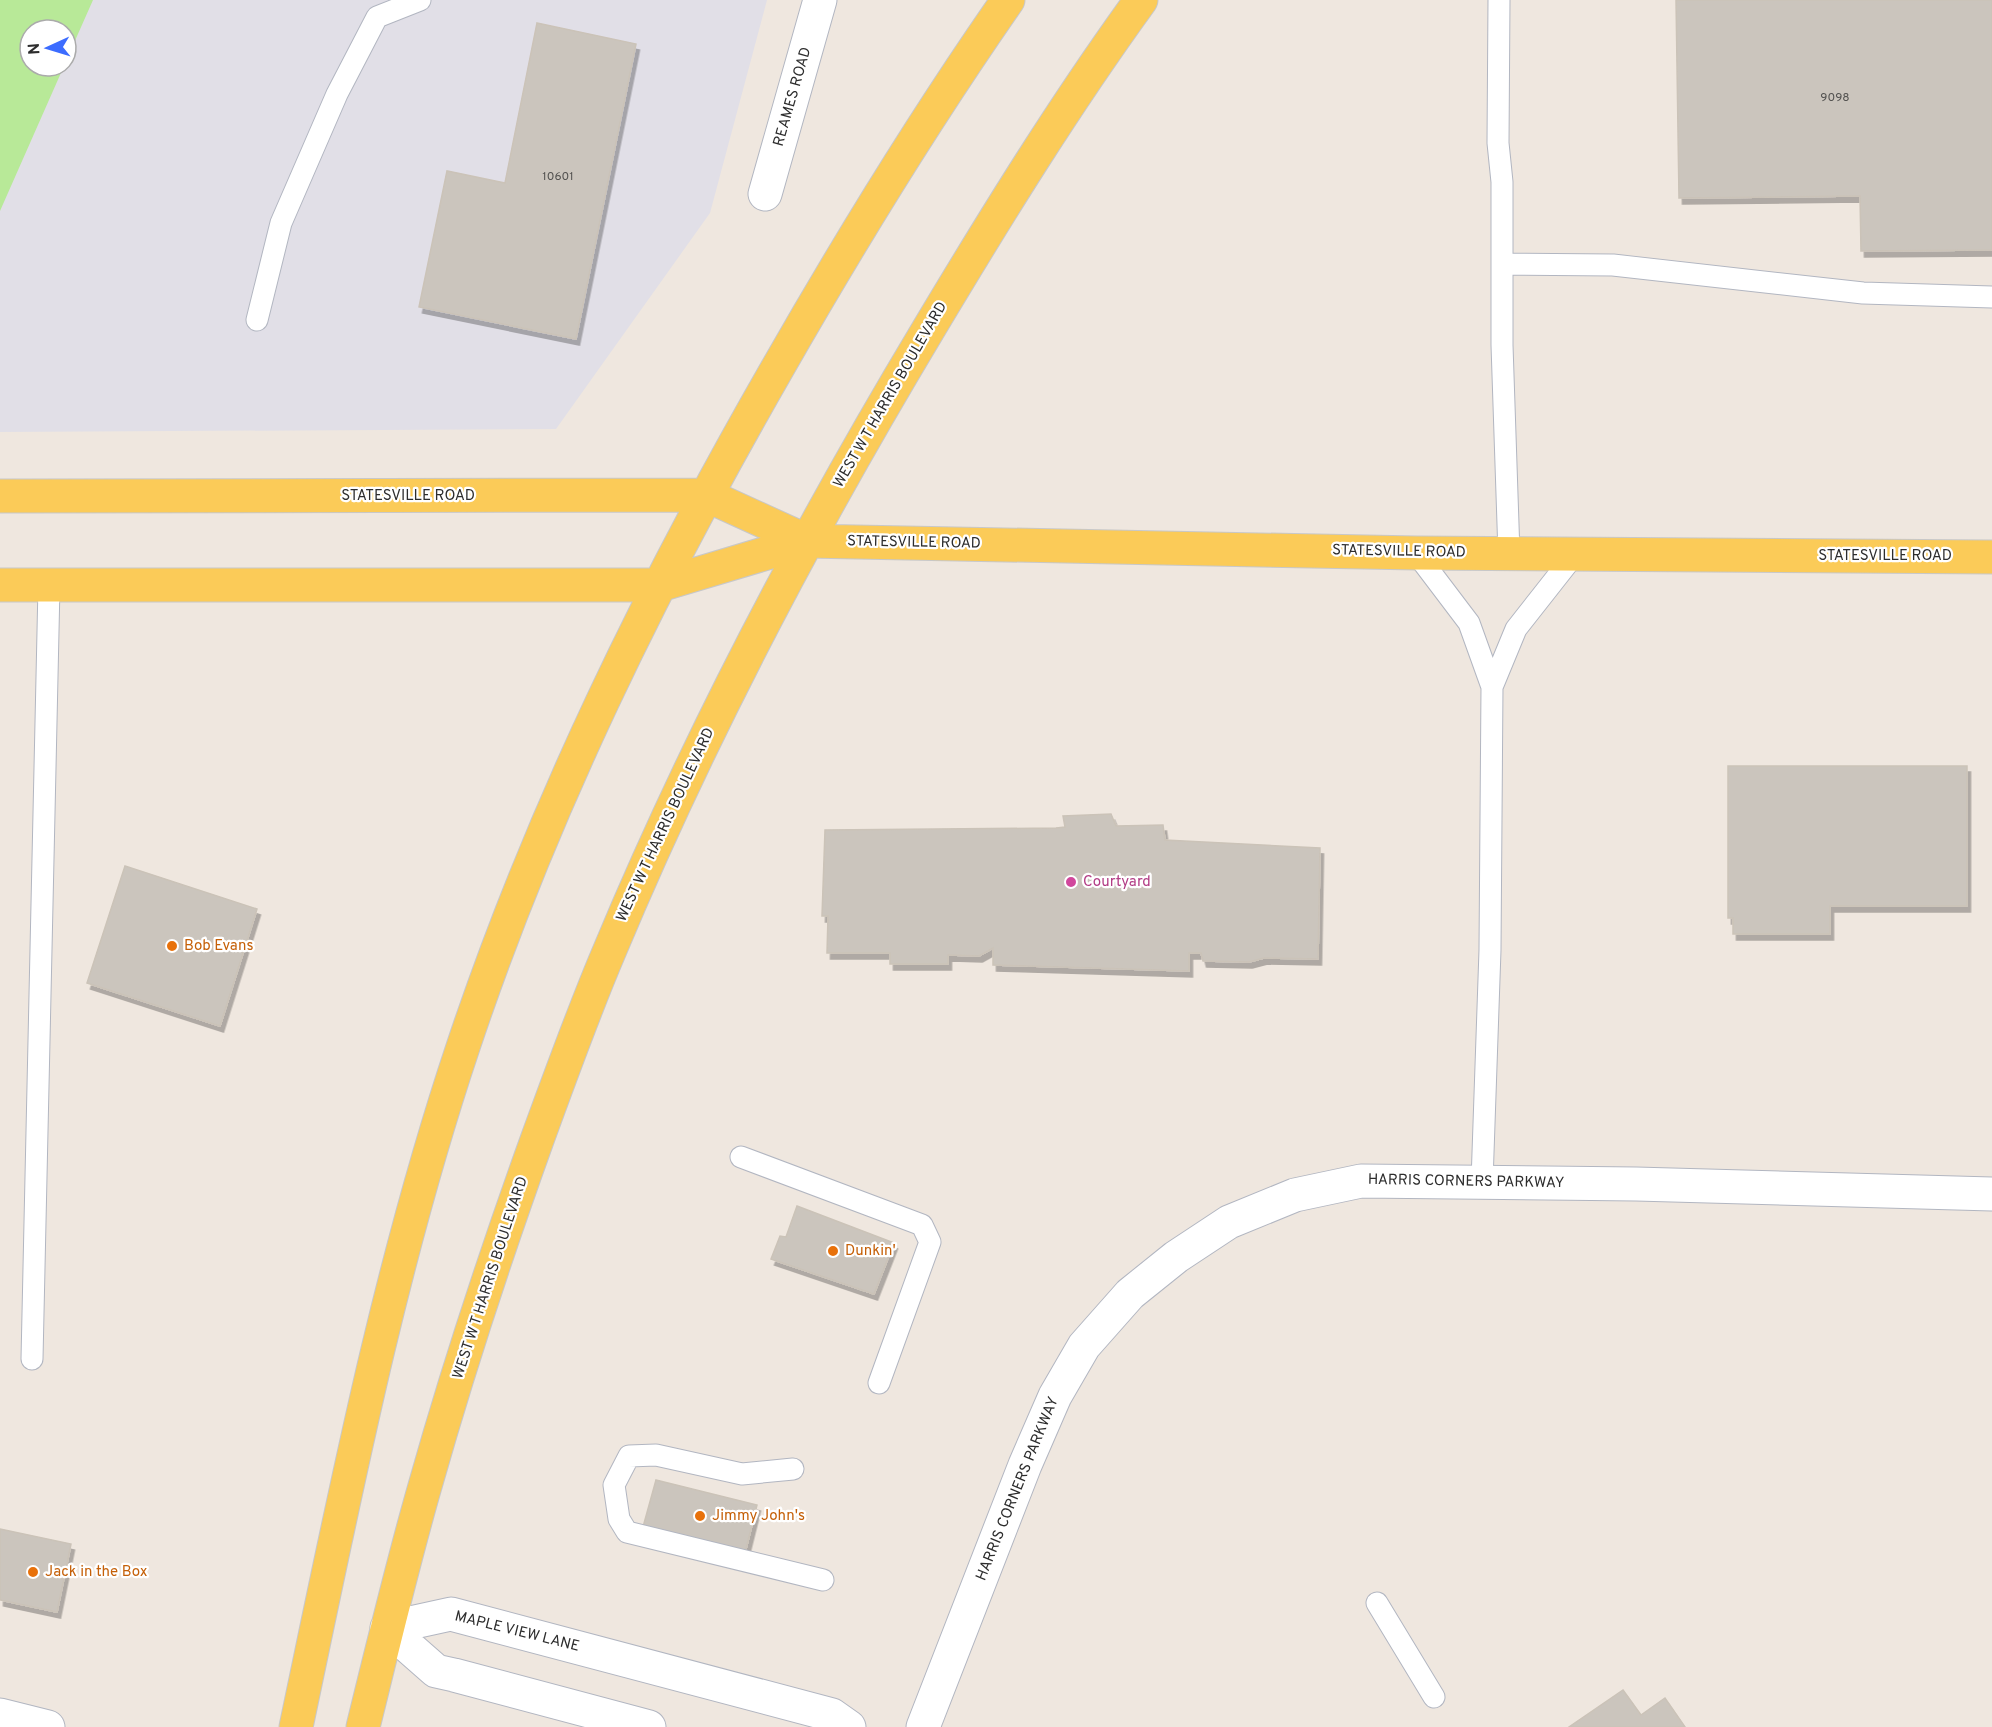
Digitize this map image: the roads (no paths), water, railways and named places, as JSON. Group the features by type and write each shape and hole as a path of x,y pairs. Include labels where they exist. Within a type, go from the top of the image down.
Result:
{"main road":[{"path":"296,1727 351,1465 420,1186 463,1048 510,914 562,790 660,585 706,495 875,202 952,80 1008,0"},
{"name":"WEST W T HARRIS BOULEVARD","path":"363,1727 424,1486 509,1219 607,955 660,835 744,658 897,382 969,261 1045,141 1129,13 1141,0"},
{"name":"STATESVILLE ROAD","path":"0,496 706,495 807,541"},
{"name":"STATESVILLE ROAD","path":"0,585 660,585 807,541 1416,553 1992,557"}],"street":[{"name":"REAMES ROAD","path":"765,194 820,0"},
{"name":"HARRIS CORNERS PARKWAY","path":"922,1727 1025,1466 1055,1396 1084,1346 1130,1294 1176,1257 1230,1222 1295,1195 1361,1181 1636,1184 1992,1194"},
{"name":"MAPLE VIEW LANE","path":"387,1628 451,1614 832,1715 849,1727"},
{"path":"387,1628 436,1671 649,1727"},
{"path":"0,1715 48,1727"}],"lane":[{"path":"257,320 281,224 337,94 377,17 420,0"},
{"path":"1499,0 1498,143 1502,182 1502,345 1509,554"},
{"path":"1502,264 1613,265 1863,293 1992,297"},
{"path":"1416,553 1469,623 1492,687 1490,950 1482,1182"},
{"path":"1492,687 1516,629 1575,554"},
{"path":"32,1359 49,586"},
{"path":"741,1157 922,1225 930,1242 879,1383"},
{"path":"793,1469 742,1474 656,1455 629,1456 614,1485 619,1519 627,1532 823,1580"},
{"path":"1377,1604 1434,1697"}],"place":[{"name":"Courtyard","path":"1071,882"},
{"name":"Bob Evans","path":"172,946"},
{"name":"Dunkin'","path":"833,1251"},
{"name":"Jimmy John's","path":"700,1516"},
{"name":"Jack in the Box","path":"33,1572"}]}
